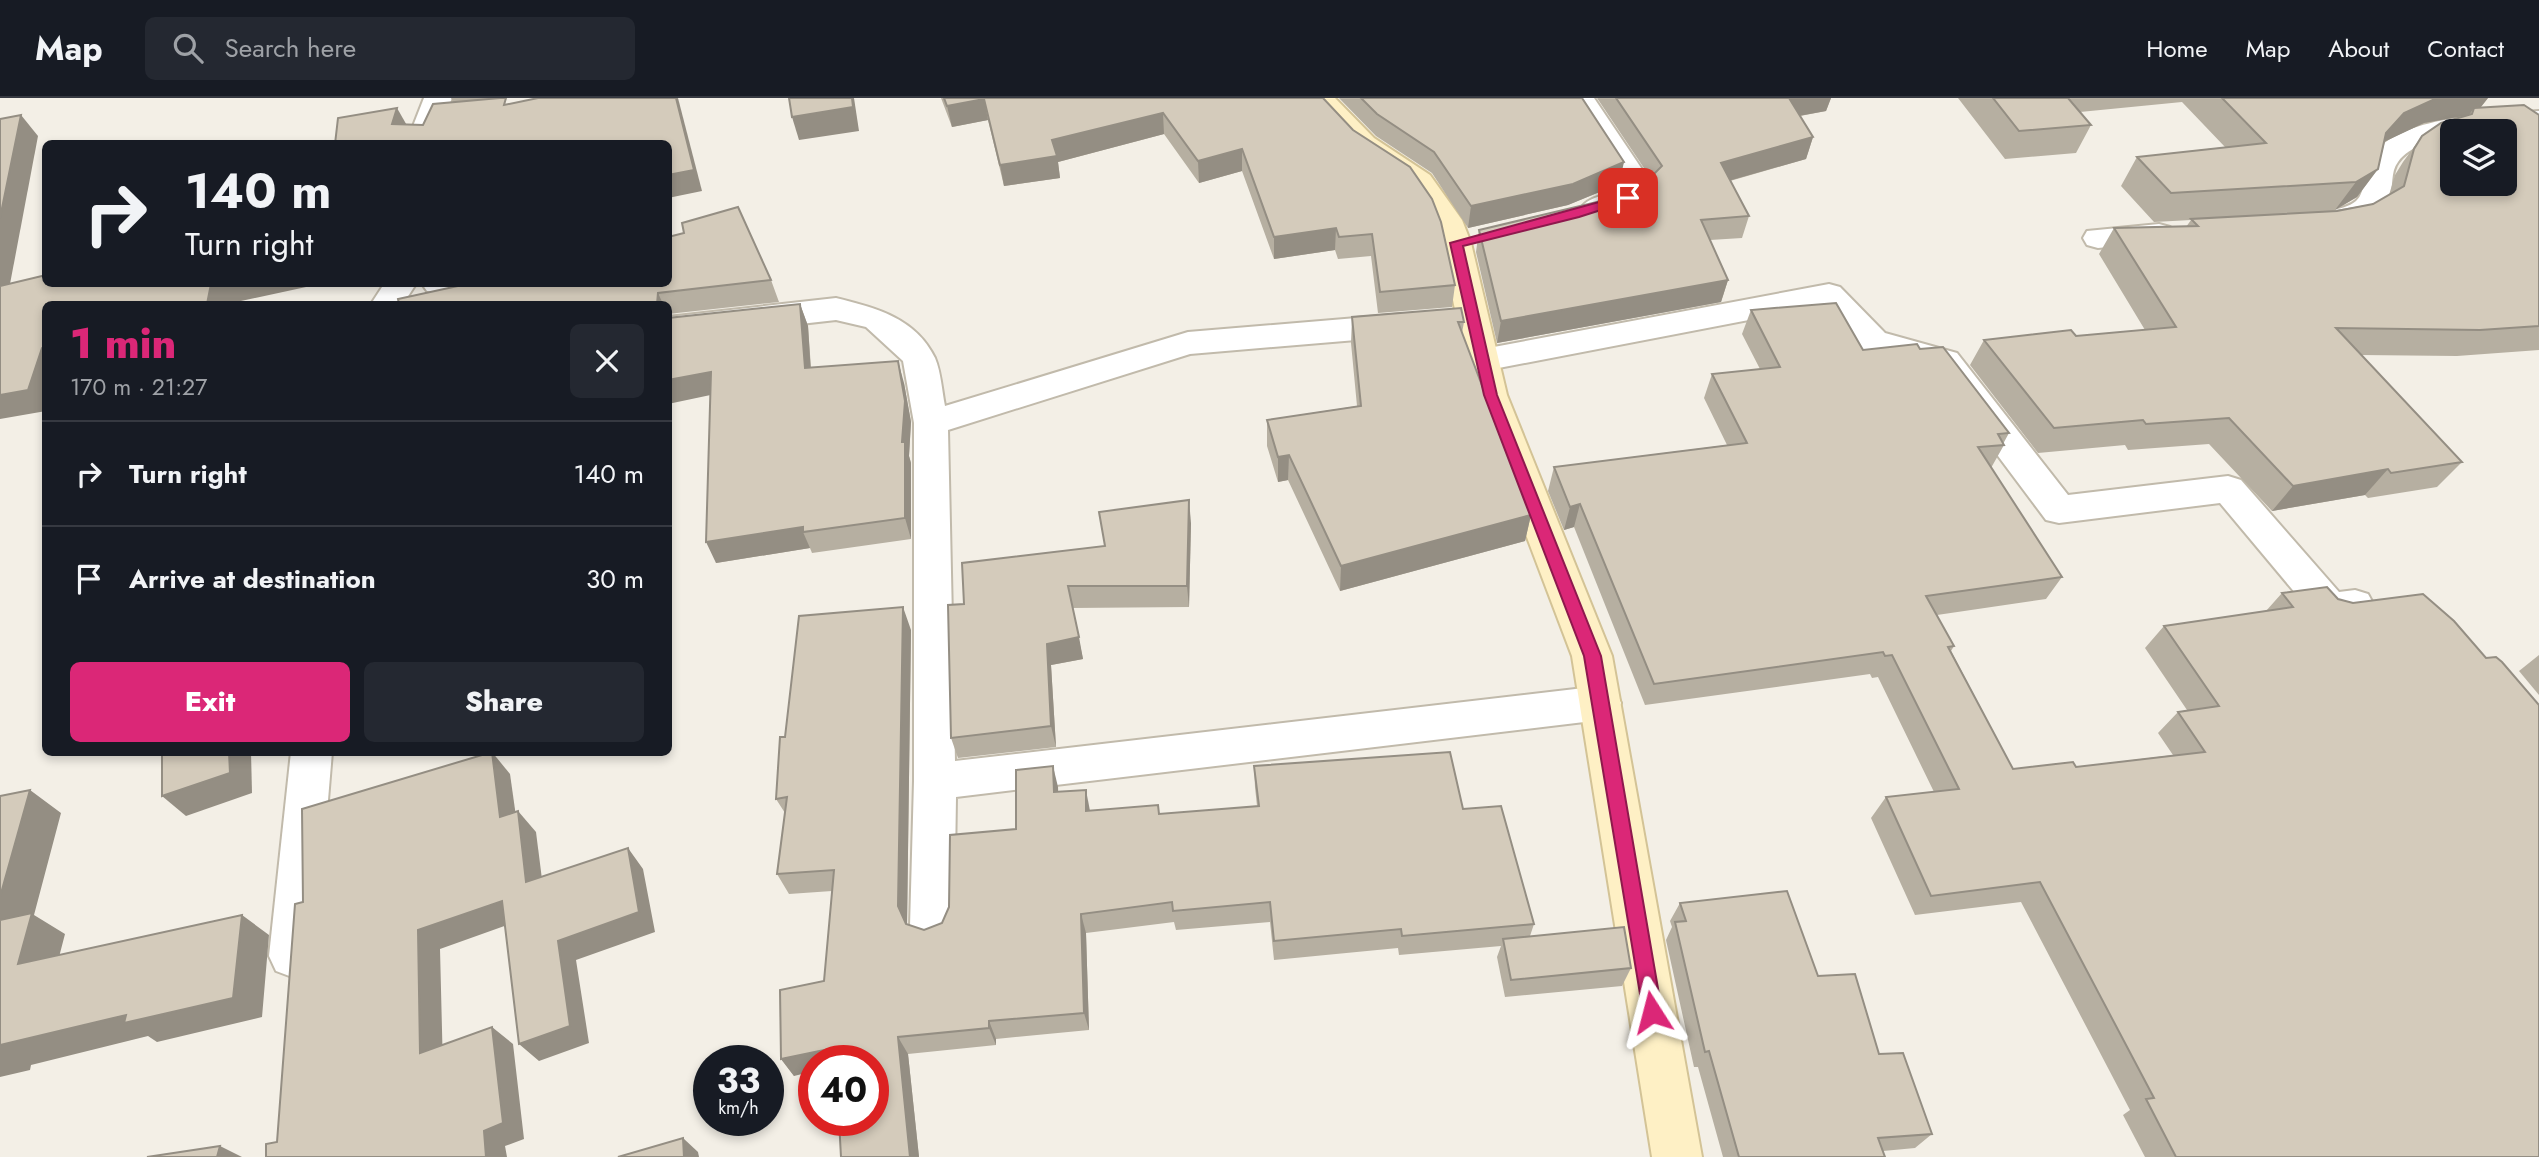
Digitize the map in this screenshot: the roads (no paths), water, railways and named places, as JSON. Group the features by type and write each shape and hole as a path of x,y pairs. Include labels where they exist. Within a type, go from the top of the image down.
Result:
{"street":[{"path":"1318,98 1364,144 1420,181 1447,220 1470,240 1449,321"},
{"path":"1575,215 1628,198 1639,187 1580,98"},
{"path":"422,140 444,108"},
{"path":"2292,225 2351,218 2372,205 2379,187 2382,163 2392,150 2413,139 2452,129 2539,119"},
{"path":"2098,238 2181,233"},
{"path":"457,287 489,292 497,301"},
{"path":"1483,360 1829,294 1874,341 1945,361 2059,510 2228,489 2330,607 2381,601"},
{"path":"672,328 836,309 877,319 909,346 919,360 931,423 935,781 932,926"},
{"path":"1449,321 1483,360 1490,395 1592,656 1677,1157"},
{"path":"931,423 1188,343 1449,321"},
{"path":"935,781 1601,703"},
{"path":"289,994 302,830 311,756"}]}
